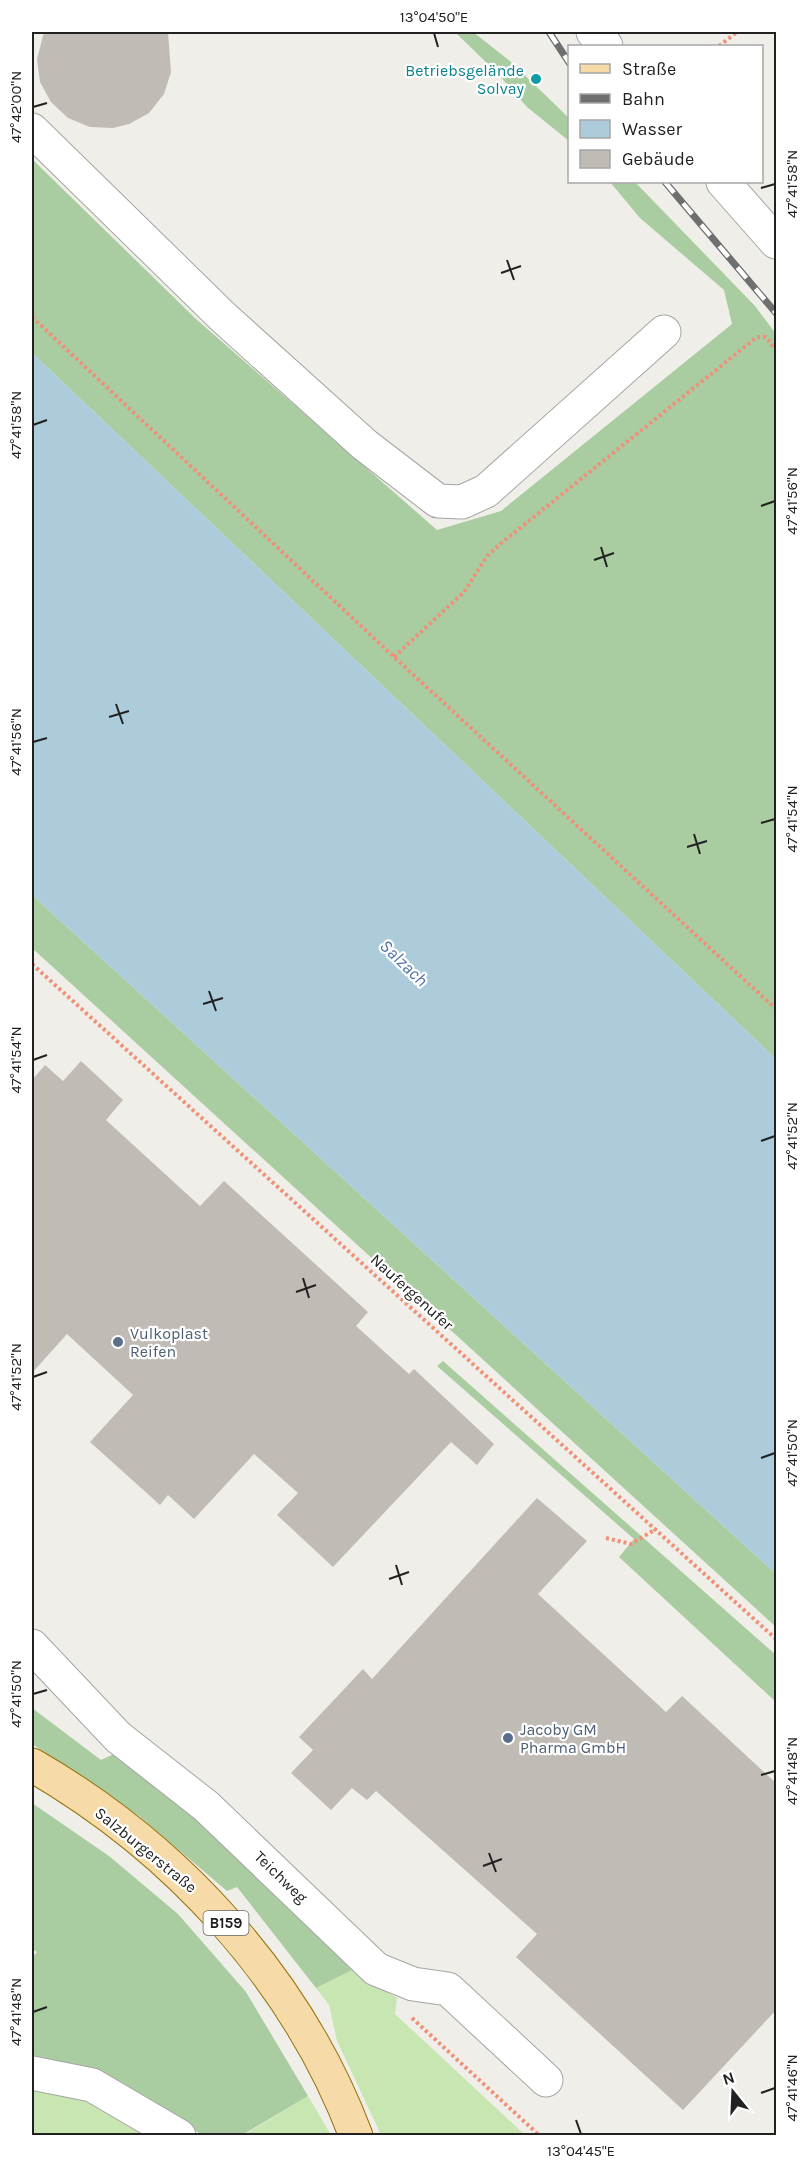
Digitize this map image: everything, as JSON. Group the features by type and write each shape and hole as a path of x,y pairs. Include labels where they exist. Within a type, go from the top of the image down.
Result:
{"main road":[{"name":"Salzburgerstraße","path":"32,1765 123,1827 210,1905 264,1967 316,2047 356,2136"}],"street":[{"path":"593,32 605,45"},
{"path":"32,130 222,316 365,445 438,501 462,501 486,491 664,332"},
{"path":"724,183 777,242"},
{"name":"Teichweg","path":"32,1646 118,1737 206,1806 376,1969 413,1984 448,1989 546,2080"},
{"path":"32,2073 92,2085 179,2136"}],"path":[{"path":"720,45 737,32"},
{"path":"32,317 394,657 777,1009"},
{"path":"394,657 464,592 487,556 499,544 761,336 766,337 777,350"},
{"name":"Naufergenufer","path":"32,964 777,1639"},
{"path":"606,1538 631,1544 656,1529"},
{"path":"413,1984 408,2015 540,2136"}],"green space":[{"path":"455,32 473,32 510,61 568,117 568,140 527,107 497,73"},
{"path":"32,159 196,319 437,530 501,511 732,324 724,290 640,218 611,183 636,183 755,306 776,334 776,1059 32,353"},
{"path":"32,895 776,1574 776,1627 32,948"},
{"path":"443,1361 776,1655 776,1702 619,1557 634,1539 437,1366"},
{"path":"32,1708 101,1760 116,1753 228,1841 352,1970 316,1988 237,1887 227,1891 139,1816 32,1744"},
{"path":"32,1803 109,1856 178,1914 246,1992 308,2096 242,2135 202,2135 163,2110 32,2058 32,1957 37,1952 32,1949"},
{"path":"352,1970 397,1998 395,2014 525,2135 381,2135 337,2041 329,2005 316,1988"},
{"path":"32,2083 89,2097 165,2136 32,2136"},
{"path":"308,2096 331,2135 242,2136"}],"water":[{"name":"Salzach","path":"32,353 776,1059 776,1574 32,895"}],"building":[{"path":"44,32 168,32 171,72 164,94 149,113 129,124 113,128 90,127 68,118 51,102 40,82 37,59"},
{"path":"81,1061 123,1100 106,1120 200,1206 224,1181 368,1312 356,1326 409,1374 414,1369 494,1444 477,1465 451,1442 333,1567 277,1515 298,1493 254,1454 194,1519 168,1495 160,1505 90,1442 133,1395 67,1334 32,1373 32,1080 45,1065 63,1081"},
{"path":"537,1498 587,1541 538,1594 666,1712 682,1696 777,1784 777,2009 683,2110 516,1957 537,1934 376,1791 367,1800 352,1788 331,1810 291,1773 313,1750 299,1737 363,1669 372,1679"}],"railway":[{"path":"549,32 568,61"},
{"path":"666,183 776,313"}],"place":[{"name":"Betriebsgelände Solvay","path":"536,79"},
{"name":"Vulkoplast Reifen","path":"118,1342"},
{"name":"Jacoby GM Pharma GmbH","path":"508,1738"}]}
